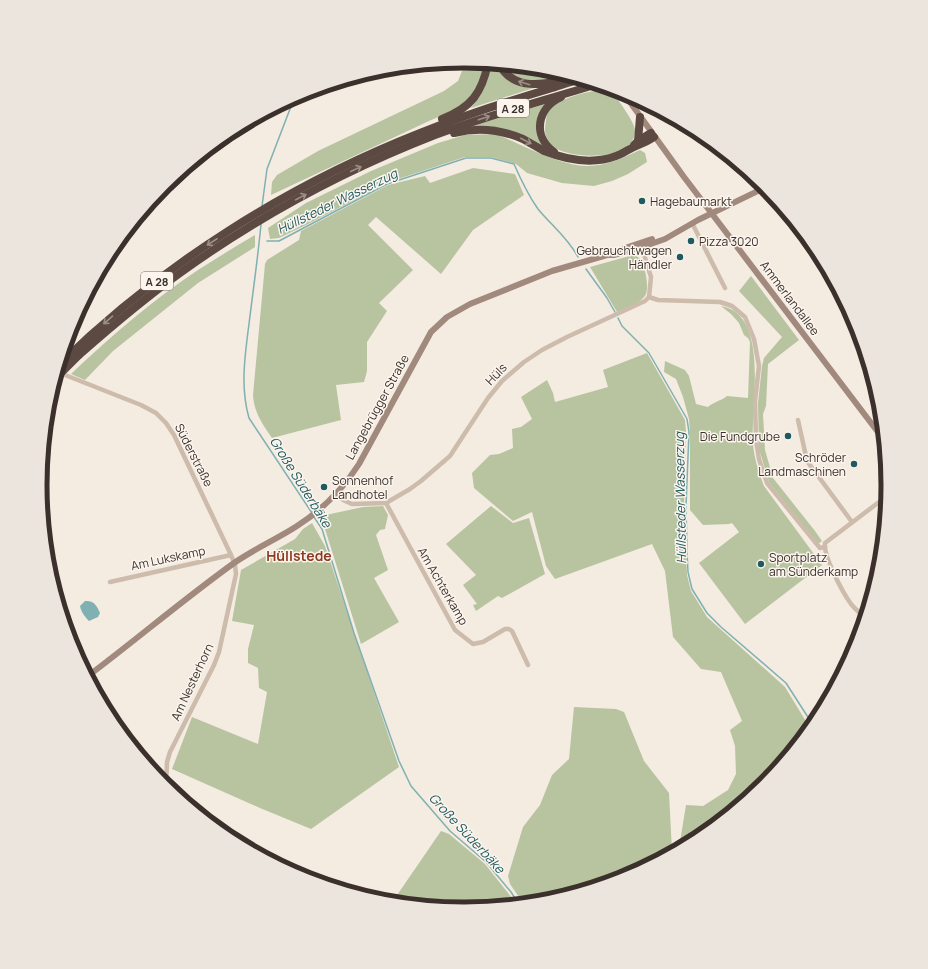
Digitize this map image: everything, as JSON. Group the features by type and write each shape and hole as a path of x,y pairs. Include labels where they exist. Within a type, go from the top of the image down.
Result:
{"highway":[{"path":"420,133 428,125 454,115 468,106 479,92 487,68"},
{"path":"504,69 514,80 524,84 538,85 564,80"},
{"name":"A 28","path":"66,360 246,225 315,181 355,161 420,133 502,104 572,82"},
{"name":"A 28","path":"279,205 382,157 470,122 587,86"},
{"path":"560,156 549,148 542,138 540,125 542,114 547,106 558,99 590,88"},
{"path":"635,144 640,117"},
{"path":"434,136 467,130 487,129 511,134 560,156 579,160 597,160 614,156 653,135"},
{"name":"A 28","path":"63,369 77,352"}],"street":[{"name":"Ammerlandallee","path":"629,102 712,214 877,431"},
{"name":"Langebrügger Straße","path":"92,673 234,563 308,518 337,494 351,477 359,464 424,343 438,324 454,312 552,271 671,235 692,223 759,190"},
{"path":"692,223 725,288"},
{"path":"641,245 650,277 648,297 658,300 720,302 732,306 745,317 754,339 759,366 755,401 756,440 763,472 767,483 820,548 824,547"},
{"name":"Hüls","path":"386,503 421,481 446,460 458,445 488,398 502,381 524,362 542,350 645,301 648,297"},
{"name":"Süderstraße","path":"62,374 141,405 156,413 166,423 174,435 234,563"},
{"path":"798,420 807,461 852,522"},
{"path":"337,494 343,500 352,504 386,503"},
{"path":"861,613 851,603 831,566 824,547 825,543 831,538 880,501"},
{"name":"Am Achterkamp","path":"386,503 455,630 473,644 483,642 505,629 512,630 528,666"},
{"name":"Am Lukskamp","path":"110,582 231,554"},
{"name":"Am Nesterhorn","path":"166,776 167,762 170,752 214,665 219,652 236,574 234,563"}],"green space":[{"path":"463,68 484,68 473,94 450,112 271,195 272,182 277,175 318,151 444,91 458,81"},
{"path":"489,68 506,70 534,88 471,108 480,95"},
{"path":"508,70 554,78 533,81 525,80"},
{"path":"598,90 615,96 634,126 635,130 632,140 625,148 614,153 601,155 586,156 573,154 561,151 552,146 546,137 545,132 547,114 551,108 566,99"},
{"path":"548,103 541,111 547,149 473,126"},
{"path":"496,134 529,149 566,163 595,166 615,161 640,150 645,153 647,162 628,174 612,181 594,186 562,183 527,173 516,164 491,157 465,157 389,182 279,238 270,239 268,228 306,203 371,171 438,143 465,135"},
{"path":"473,168 515,174 524,195 473,230 441,274 376,217 368,225 413,270 379,303 387,311 367,342 367,371 364,382 336,385 341,420 272,438 259,418 253,395 265,264 267,260 299,240 301,231 388,185 425,176 430,183"},
{"path":"255,235 255,247 198,283 113,351 85,380 71,374 117,332 149,306 198,270"},
{"path":"633,255 639,258 643,263 647,288 646,293 642,299 632,306 617,312 590,267"},
{"path":"751,276 799,340 768,364 766,406 763,414 765,450 773,478 822,541 818,544 769,482 759,449 758,403 762,366 764,358 782,337 739,291"},
{"path":"721,306 737,313 747,326 752,344 755,365 753,444 754,455 764,486 822,565 745,624 699,563 739,532 732,523 703,525 690,510 689,419 676,379 664,372 665,361 685,370 689,376 696,404 708,407 727,396 748,398 750,342 744,335 739,323"},
{"path":"647,353 685,420 684,506 687,575 691,591 707,617 785,687 806,722 778,759 739,798 718,815 680,841 686,805 703,806 728,790 736,774 735,746 730,730 742,721 721,672 701,669 673,637 665,571 652,544 555,579 546,566 532,512 513,521 474,488 472,473 490,455 499,454 513,448 512,429 521,427 532,419 521,397 547,380 555,402 608,387 603,370"},
{"path":"383,506 388,515 385,529 380,530 376,535 388,570 374,578 399,622 361,644 321,516 363,507"},
{"path":"491,506 513,523 529,518 545,574 502,598 498,596 476,611 473,605 477,604 463,585 476,575 446,544"},
{"path":"312,523 325,546 399,767 311,829 172,769 192,717 258,744 267,692 259,688 258,668 248,663 248,649 254,625 232,621 241,570 295,539 303,529"},
{"path":"574,707 616,709 624,712 644,761 669,793 672,846 624,870 598,879 572,887 519,898 510,884 508,876 523,827 540,805 552,775 569,759"},
{"path":"441,831 449,834 485,864 513,899 464,902 437,901 397,896"}],"water":[{"path":"85,601 91,601 96,606 100,613 98,617 89,621 86,618 80,606"}],"waterway":[{"name":"Große Süderbäke","path":"262,206 267,169 291,105"},
{"name":"Hüllsteder Wasserzug","path":"267,241 279,241 387,184 466,158 491,158 514,164 538,209 564,238 578,257"},
{"name":"Große Süderbäke","path":"261,224 244,371 246,406 249,418 312,513"},
{"name":"Hüllsteder Wasserzug","path":"586,269 615,312"},
{"name":"Hüllsteder Wasserzug","path":"618,318 622,326 649,353 687,419 689,432 686,506 687,552 688,572 692,589 707,613 786,683 809,719"},
{"name":"Große Süderbäke","path":"314,517 322,529 354,633 399,761 411,786 450,831 486,862 515,898"}],"place":[{"name":"Hagebaumarkt","path":"642,201"},
{"name":"Pizza 3020","path":"691,241"},
{"name":"Gebrauchtwagen Händler","path":"680,257"},
{"name":"Die Fundgrube","path":"788,436"},
{"name":"Schröder Landmaschinen","path":"854,464"},
{"name":"Sonnenhof Landhotel","path":"324,487"},
{"name":"Sportplatz am Sünderkamp","path":"761,564"}],"district":[{"name":"Hüllstede","path":"299,555"}]}
